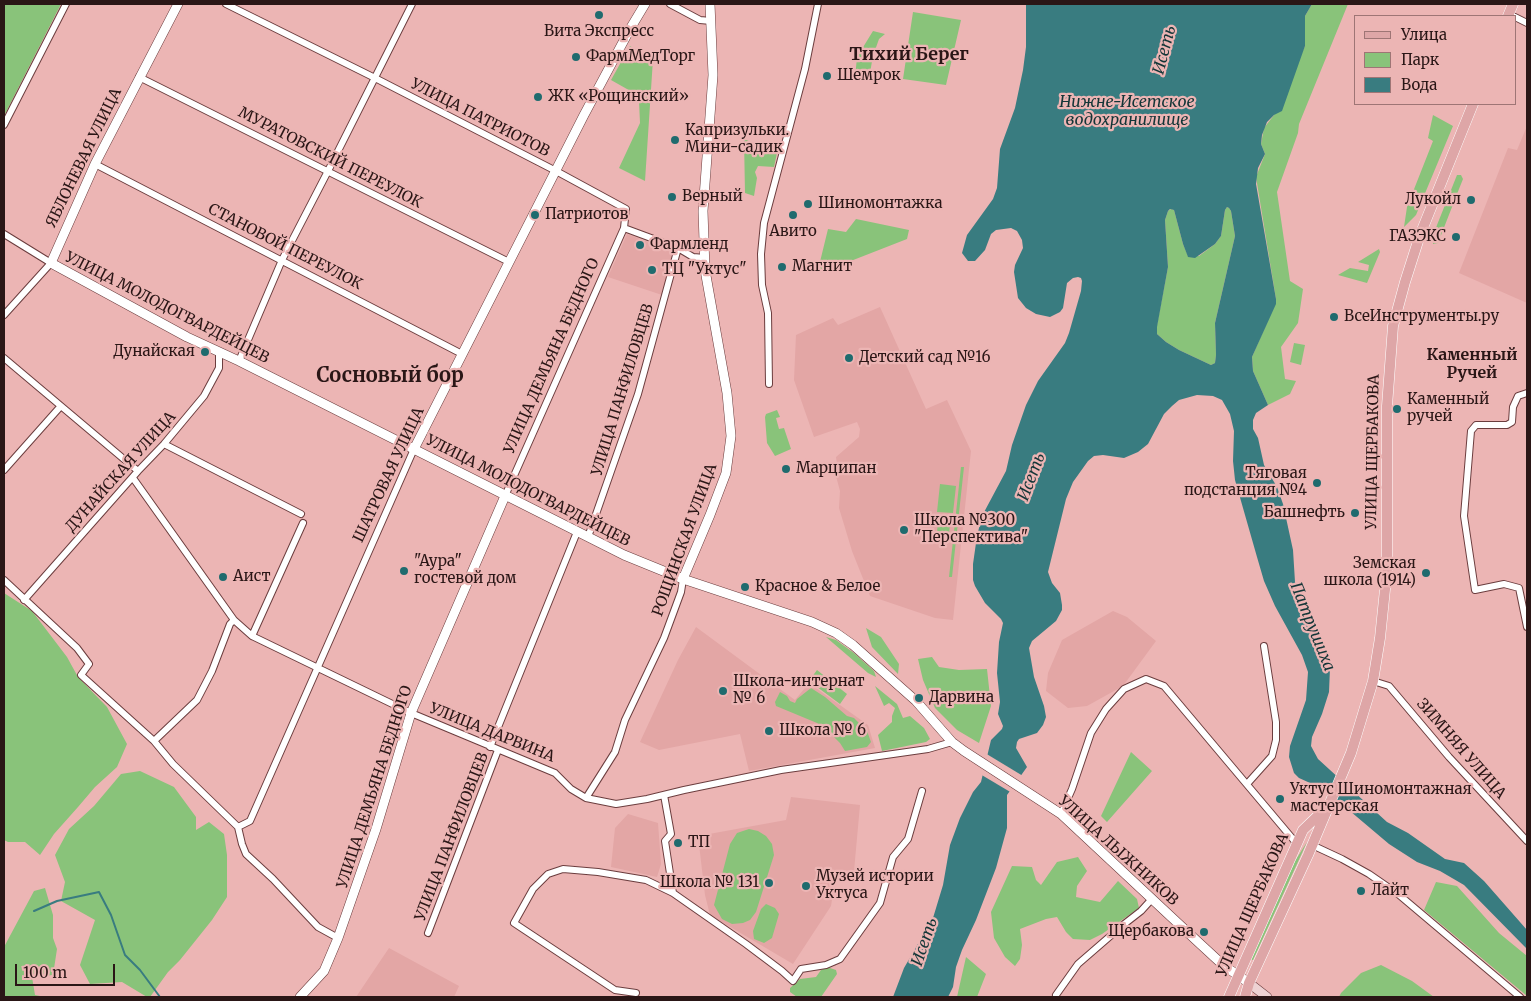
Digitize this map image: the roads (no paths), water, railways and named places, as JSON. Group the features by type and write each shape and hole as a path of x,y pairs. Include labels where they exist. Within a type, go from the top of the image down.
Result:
{"main road":[{"name":"УЛИЦА ЩЕРБАКОВА","path":"1245,997 1249,984 1330,803 1365,713 1373,681 1380,638 1386,570 1387,406 1394,326 1417,242 1473,105"},
{"name":"УЛИЦА ЩЕРБАКОВА","path":"1229,997 1303,830 1330,803"},
{"path":"1249,984 1267,997"}],"street":[{"path":"4,125 66,4"},
{"name":"ЯБЛОНЕВАЯ УЛИЦА","path":"4,315 51,263 95,164 178,4"},
{"name":"УЛИЦА ПАТРИОТОВ","path":"226,4 375,78 626,209 624,228"},
{"path":"239,361 282,260 412,4"},
{"name":"ШАТРОВАЯ УЛИЦА","path":"238,827 250,822 316,668 414,449 630,29 646,4"},
{"path":"670,4 700,20 711,21"},
{"name":"РОЩИНСКАЯ УЛИЦА","path":"586,798 615,752 625,720 664,638 681,592 683,579 726,473 730,454 731,418 705,258 703,211 713,75 710,4"},
{"path":"769,384 768,313 761,269 764,223 805,69 818,4"},
{"name":"МУРАТОВСКИЙ ПЕРЕУЛОК","path":"139,77 509,262"},
{"name":"СТАНОВОЙ ПЕРЕУЛОК","path":"95,164 462,354"},
{"path":"624,228 678,248 693,257 705,258"},
{"name":"УЛИЦА ДЕМЬЯНА БЕДНОГО","path":"300,997 324,971 338,938 376,829 411,713 624,228"},
{"name":"УЛИЦА МОЛОДОГВАРДЕЙЦЕВ","path":"4,234 51,263 187,337 239,361 624,555 683,579 812,622"},
{"name":"УЛИЦА ПАНФИЛОВЦЕВ","path":"588,537 638,394 678,248"},
{"name":"ДУНАЙСКАЯ УЛИЦА","path":"24,600 164,444 204,396 219,368 219,352"},
{"path":"4,358 138,471"},
{"path":"1527,392 1518,396 1513,407 1512,422 1507,425 1476,424 1471,431 1464,516 1475,590 1504,584 1519,588 1527,627"},
{"path":"4,470 60,407"},
{"path":"164,444 301,514"},
{"name":"УЛИЦА ДАРВИНА","path":"133,478 234,620 252,636 411,713 555,773 571,789 586,798 616,804 781,770 928,749 952,742"},
{"path":"252,636 303,523"},
{"name":"УЛИЦА ПАНФИЛОВЦЕВ","path":"490,747 577,532"},
{"path":"4,580 77,648 89,664 81,675 154,741 173,764 238,827 246,854 273,879 318,927 338,938"},
{"path":"154,741 198,700 212,671 230,624 234,620"},
{"name":"УЛИЦА ЛЫЖНИКОВ","path":"812,622 836,633 852,645 916,701 952,742 1061,814 1151,900 1238,977"},
{"path":"1247,784 1272,756 1276,740 1276,722 1264,646"},
{"path":"1061,814 1092,733 1106,709 1124,689 1146,679 1164,686 1296,844"},
{"name":"ЗИМНЯЯ УЛИЦА","path":"1373,681 1389,686 1449,757 1527,841"},
{"name":"УЛИЦА ПАНФИЛОВЦЕВ","path":"428,933 498,750"},
{"path":"636,993 615,990 514,922 533,889 548,874 563,869 598,872 646,880 673,893 760,954 792,981 801,969 826,965 840,960 880,902 893,858 908,839 922,791"},
{"path":"664,795 672,834 665,841 673,893"},
{"path":"1312,845 1369,874 1398,894 1520,997"},
{"path":"1056,995 1078,964 1141,912 1151,900"},
{"path":"1238,977 1249,984"}],"water":[{"name":"Нижне-Исетское водохранилище","path":"1026,4 1312,4 1305,16 1305,46 1282,111 1274,115 1267,122 1262,135 1261,144 1265,154 1258,168 1256,184 1276,304 1252,357 1253,371 1268,405 1256,413 1253,420 1253,429 1258,438 1264,465 1277,487 1283,504 1293,550 1295,582 1301,608 1315,644 1330,668 1329,692 1312,737 1311,746 1318,759 1387,822 1408,833 1445,859 1464,863 1484,881 1527,930 1527,949 1464,885 1440,871 1417,862 1389,844 1331,795 1299,778 1294,773 1289,757 1290,746 1306,700 1308,672 1302,655 1275,606 1264,581 1235,480 1233,461 1234,431 1230,414 1222,400 1213,396 1197,395 1179,400 1172,406 1164,414 1148,444 1138,452 1124,458 1103,455 1094,456 1088,461 1073,482 1066,499 1048,572 1052,583 1060,593 1062,610 1056,621 1032,641 1029,648 1034,677 1046,717 1037,733 1019,739 1017,742 1016,748 1027,767 1007,795 1007,828 996,868 962,950 956,967 953,987 948,997 893,997 904,968 933,918 943,885 950,845 960,818 973,792 981,782 991,740 1003,726 998,714 1000,702 997,673 999,642 1003,623 985,603 973,580 973,564 982,516 1006,471 1012,445 1026,405 1038,381 1065,343 1081,291 1081,278 1073,278 1067,283 1063,308 1060,312 1050,317 1036,314 1026,308 1018,298 1014,272 1015,265 1023,248 1022,240 1017,231 1011,228 996,230 991,234 985,250 975,261 968,261 962,253 967,235 993,199 997,188 1000,149 1015,108 1026,47","holes":["1227,207 1229,208 1235,236 1215,323 1216,355 1215,363 1211,365 1179,350 1157,334 1168,267 1165,220 1168,211 1170,209 1174,210 1188,257 1195,258 1215,244 1221,236 1225,210"]}],"waterway":[{"path":"34,911 57,901 99,892 111,915 125,955 140,970 160,997"}],"place":[{"name":"Вита Экспресс","path":"599,15"},
{"name":"ФармМедТорг","path":"576,57"},
{"name":"Шемрок","path":"827,76"},
{"name":"ЖК «Рощинский»","path":"538,97"},
{"name":"Капризульки. Мини-садик","path":"675,140"},
{"name":"Верный","path":"672,197"},
{"name":"Лукойл","path":"1471,200"},
{"name":"Шиномонтажка","path":"808,204"},
{"name":"Патриотов","path":"535,215"},
{"name":"Авито","path":"793,215"},
{"name":"ГАЗЭКС","path":"1456,237"},
{"name":"Фармленд","path":"640,245"},
{"name":"Магнит","path":"782,267"},
{"name":"ТЦ \"Уктус\"","path":"652,270"},
{"name":"ВсеИнструменты.ру","path":"1334,317"},
{"name":"Дунайская","path":"205,352"},
{"name":"Детский сад №16","path":"849,358"},
{"name":"Каменный ручей","path":"1397,409"},
{"name":"Марципан","path":"786,469"},
{"name":"Тяговая подстанция №4","path":"1317,483"},
{"name":"Башнефть","path":"1355,513"},
{"name":"Школа №300 \"Перспектива\"","path":"904,530"},
{"name":"\"Аура\" гостевой дом","path":"404,571"},
{"name":"Земская школа (1914)","path":"1426,573"},
{"name":"Аист","path":"223,577"},
{"name":"Красное & Белое","path":"745,587"},
{"name":"Школа-интернат № 6","path":"723,691"},
{"name":"Дарвина","path":"919,698"},
{"name":"Школа № 6","path":"769,731"},
{"name":"Уктус Шиномонтажная мастерская","path":"1280,799"},
{"name":"ТП","path":"678,843"},
{"name":"Школа № 131","path":"769,883"},
{"name":"Музей истории Уктуса","path":"806,886"},
{"name":"Лайт","path":"1361,891"},
{"name":"Щербакова","path":"1204,932"}],"district":[{"name":"Тихий Берег","path":"909,55"},
{"name":"Каменный Ручей","path":"1472,364"},
{"name":"Сосновый бор","path":"390,376"}],"water label":[{"name":"Исеть","path":"1165,50"},
{"name":"Исеть","path":"1032,477"},
{"name":"Патрушиха","path":"1312,627"},
{"name":"Исеть","path":"925,942"}]}
